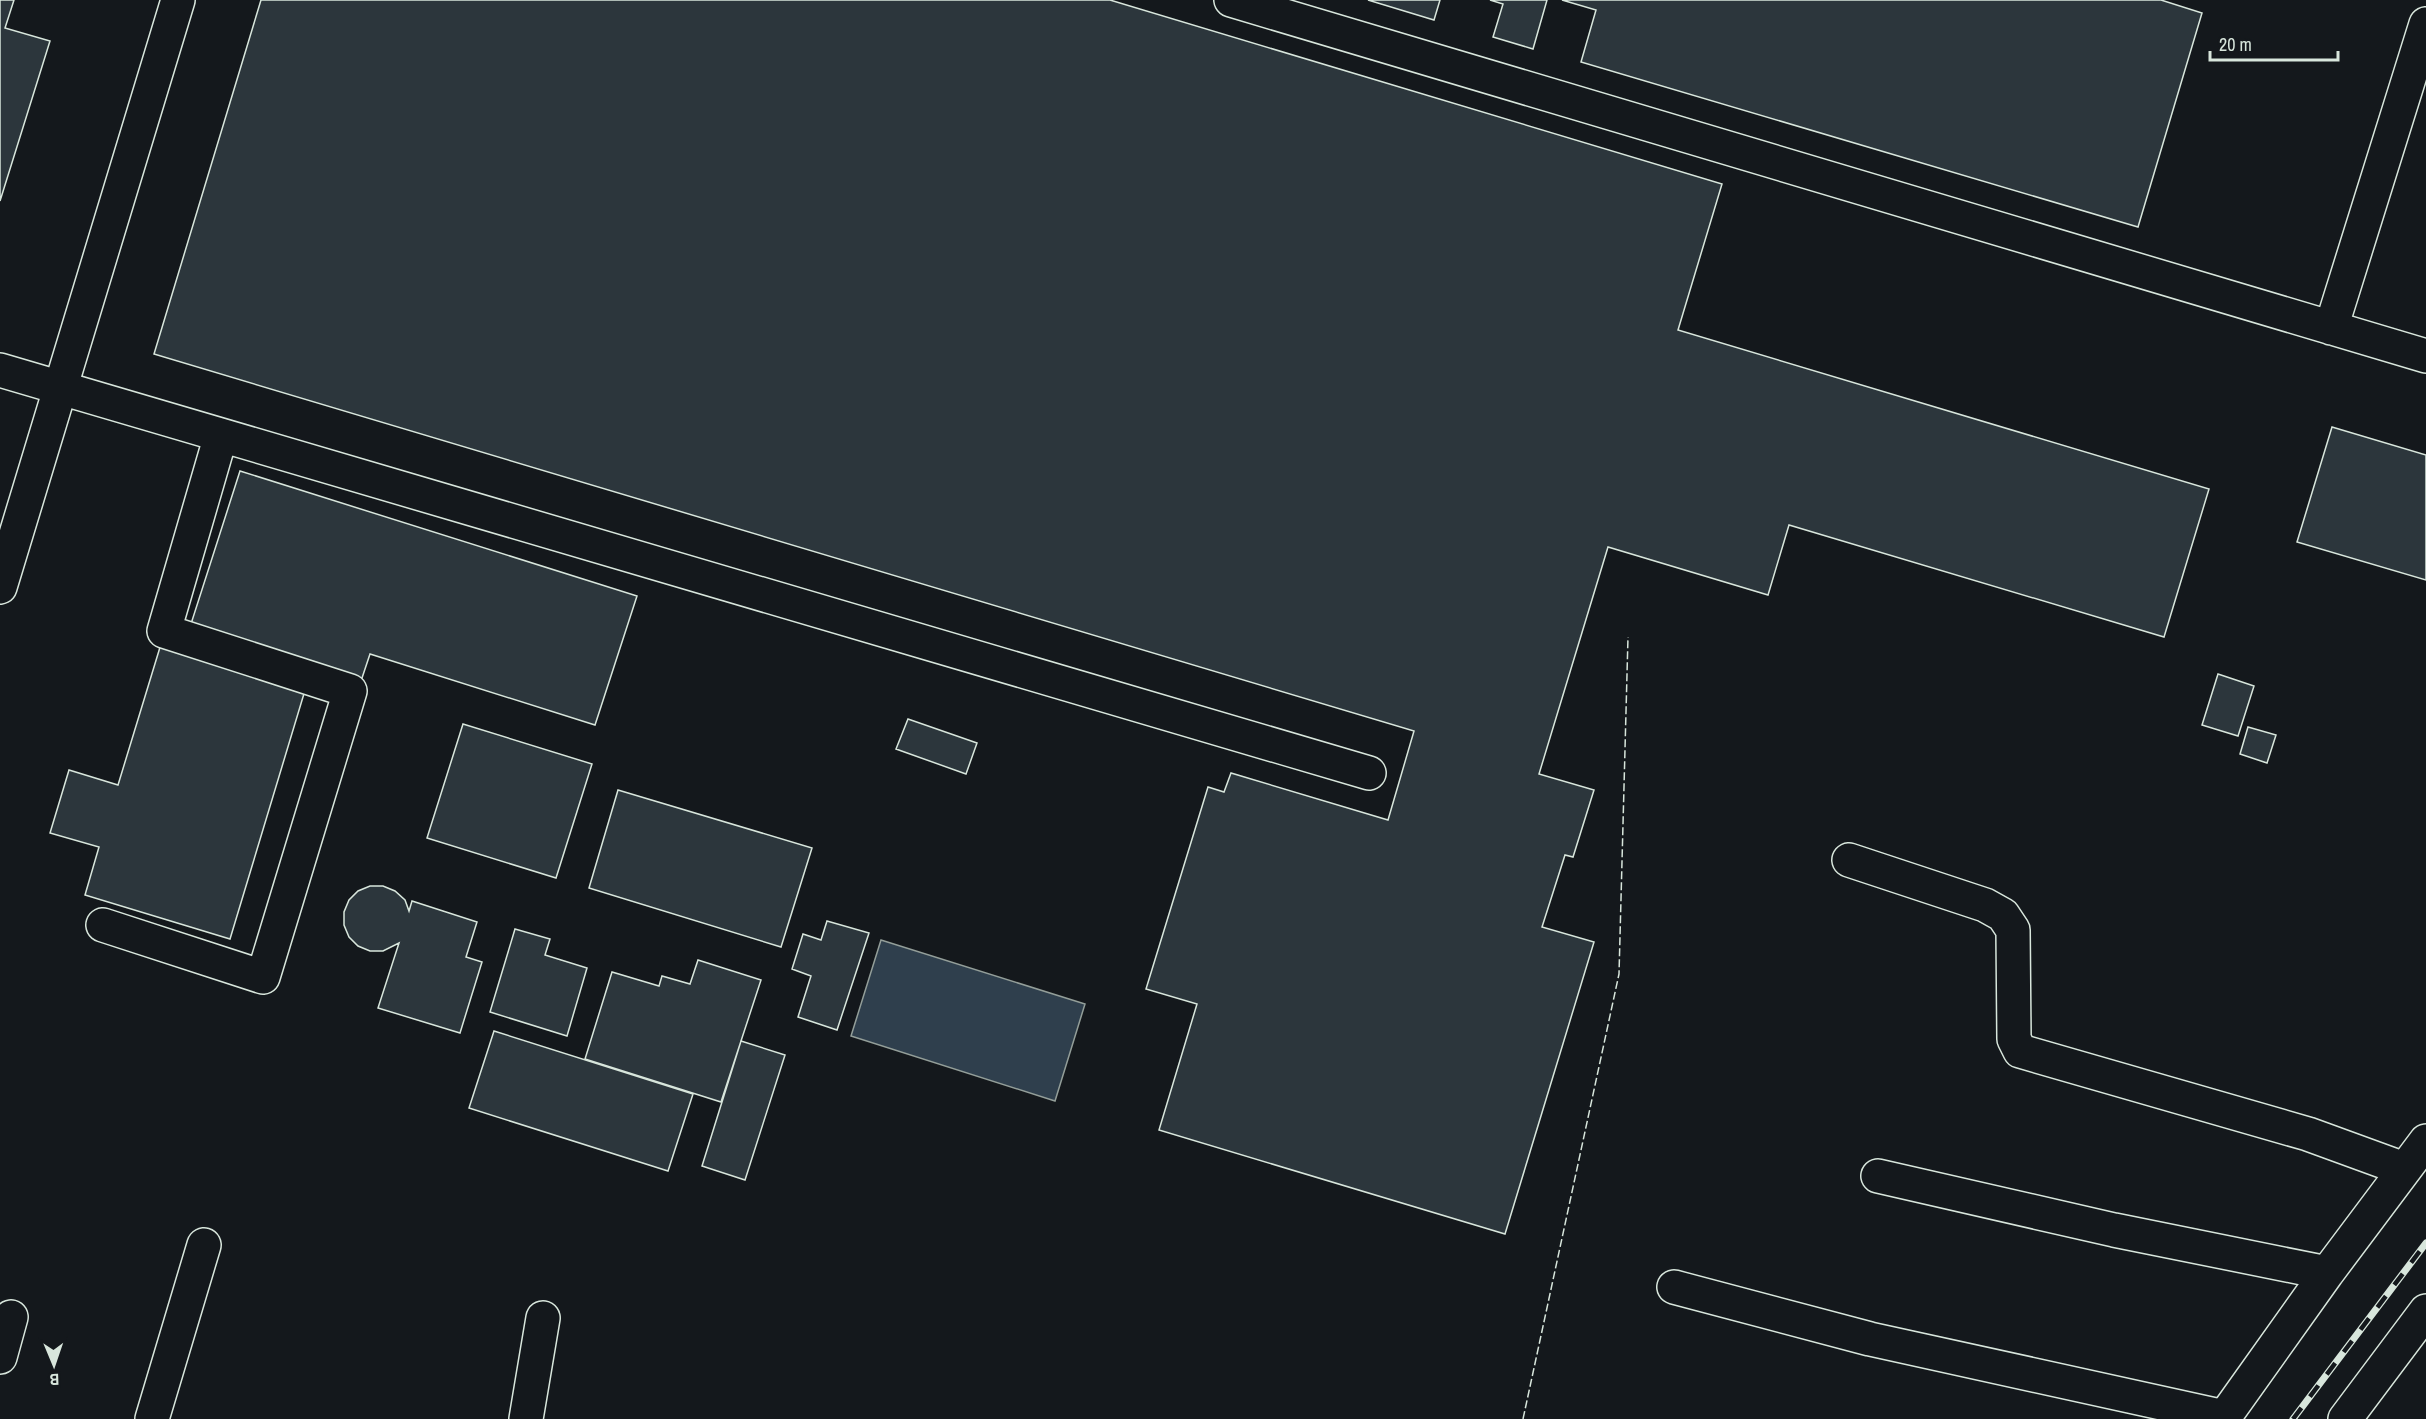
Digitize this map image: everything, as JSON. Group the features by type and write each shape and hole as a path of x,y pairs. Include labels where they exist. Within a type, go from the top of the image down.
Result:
{"street":[{"path":"0,587 178,0"},
{"path":"1232,0 2426,356"},
{"path":"2331,328 2426,24"},
{"path":"0,370 1369,773"},
{"path":"103,926 263,977 350,691 164,631 220,435"},
{"path":"1849,860 1985,905 2003,915 2013,930 2014,1039 2020,1051 2308,1134 2404,1169"},
{"path":"1674,1287 1870,1339 2224,1418 2327,1273 2426,1141"},
{"path":"1878,1176 2115,1230 2327,1273"},
{"path":"152,1419 204,1245"},
{"path":"2345,1419 2426,1311"},
{"path":"0,1357 11,1317"},
{"path":"526,1419 543,1318"}],"water":[{"path":"881,940 1085,1004 1055,1101 851,1036"}],"building":[{"path":"0,0 14,0 5,28 50,41 0,201"},
{"path":"261,0 1110,0 1722,184 1678,330 2209,489 2164,637 1789,525 1768,595 1608,547 1539,774 1594,790 1573,857 1565,855 1542,927 1594,942 1505,1234 1159,1130 1197,1004 1146,989 1208,787 1224,792 1231,773 1388,820 1414,731 154,354"},
{"path":"1368,0 1440,0 1434,20"},
{"path":"1490,0 1547,0 1533,49 1493,37 1503,4"},
{"path":"1562,0 2161,0 2202,13 2138,227 1581,62 1596,10"},
{"path":"2332,427 2426,455 2426,580 2297,542"},
{"path":"240,471 637,596 595,725 370,654 361,681 190,627"},
{"path":"161,644 306,687 230,939 85,895 99,847 50,833 69,770 118,785"},
{"path":"2218,674 2254,686 2238,736 2202,725"},
{"path":"908,719 977,743 966,774 896,749"},
{"path":"463,724 592,764 556,878 427,838"},
{"path":"2248,727 2276,735 2267,763 2240,754"},
{"path":"618,790 812,848 781,947 589,888"},
{"path":"370,886 383,886 395,891 405,900 409,911 412,901 477,922 466,957 482,962 460,1033 378,1008 399,943 383,951 370,951 358,946 349,937 344,925 344,912 349,900 358,891"},
{"path":"827,921 869,933 837,1030 798,1017 811,976 792,969 803,934 821,940"},
{"path":"515,929 550,939 545,955 587,968 567,1036 490,1012"},
{"path":"698,960 761,980 721,1102 585,1059 612,972 659,986 662,976 690,984"},
{"path":"494,1031 693,1094 668,1171 469,1108"},
{"path":"741,1041 785,1055 745,1180 702,1166"}],"railway":[{"path":"2293,1419 2426,1243"}],"fence":[{"path":"1523,1419 1619,974 1628,637"}]}
